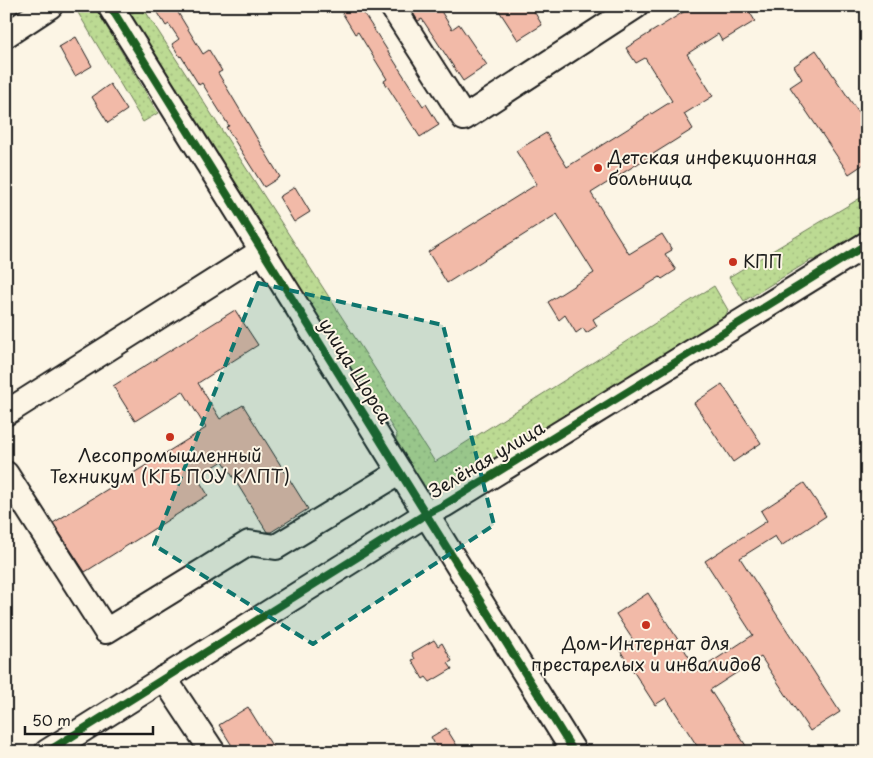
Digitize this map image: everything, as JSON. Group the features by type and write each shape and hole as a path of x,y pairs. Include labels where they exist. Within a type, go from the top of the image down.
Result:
{"street":[{"path":"6,35 50,6"},
{"name":"улица Щорса","path":"110,6 574,752"},
{"path":"392,6 464,118 636,6"},
{"name":"Зелёная улица","path":"47,752 426,514 453,500 867,244"},
{"path":"6,413 262,251"},
{"path":"6,474 106,631 250,543 276,547 400,472"},
{"path":"164,678 213,752"}],"highlighted area":[{"path":"258,283 443,325 494,525 313,644 154,545"}],"green space":[{"path":"74,6 91,6 96,9 158,113 143,122"},
{"path":"120,6 142,6 435,462 714,286 728,310 723,323 458,485 433,490 425,488 412,477 406,468 394,447 397,435 362,379 346,372"},
{"path":"867,194 867,236 828,260 811,260 744,301 729,277"}],"building":[{"path":"154,6 174,6 203,54 209,50 222,71 218,73 280,177 264,187 226,127 229,126 202,83 199,85 172,44 179,39 169,24 166,26"},
{"path":"338,6 359,6 423,106 426,104 439,125 420,137 384,81 387,79 358,32 355,34"},
{"path":"409,6 442,6 439,8 452,29 459,24 487,65 463,81 422,19 418,21"},
{"path":"496,6 531,6 542,25 518,40"},
{"name":"Детская инфекционная больница","path":"693,6 746,6 755,21 722,41 718,34 687,54 713,96 684,114 693,129 591,193 629,254 662,234 672,250 665,254 676,270 662,279 660,277 593,319 597,326 586,333 583,328 576,333 565,315 559,320 548,302 594,273 557,214 447,283 428,252 537,184 516,151 546,133 567,167 672,101 645,58 636,63 626,48"},
{"path":"76,37 92,66 75,76 59,47"},
{"path":"816,50 867,125 867,162 849,174 790,87 802,79 794,66"},
{"path":"110,84 127,110 108,123 92,97"},
{"path":"295,187 310,212 294,222 279,197"},
{"path":"235,310 258,345 198,383 220,419 243,405 308,509 271,532 267,532 223,461 197,477 208,495 85,572 53,523 206,428 183,391 135,421 113,386"},
{"path":"722,384 761,443 733,462 694,403"},
{"name":"Дом-Интернат для престарелых и инвалидов","path":"804,483 826,516 781,546 775,536 740,558 840,712 810,731 761,657 710,690 750,752 701,752 666,698 655,705 619,649 633,640 616,614 648,593 698,671 753,635 705,561 767,521 761,511"},
{"path":"434,640 438,646 442,643 452,661 448,663 452,669 430,682 426,677 423,679 412,660 415,659 412,653"},
{"path":"248,707 276,752 236,752 219,725"},
{"path":"446,728 461,752 439,752 431,737"}],"cycle path":[{"path":"110,6 574,752"},
{"path":"47,752 426,514 444,505 867,244"}],"place":[{"name":"Детская инфекционная больница","path":"598,168"},
{"name":"КПП","path":"733,262"},
{"name":"Лесопромышленный Техникум (КГБ ПОУ КЛПТ)","path":"170,437"},
{"name":"Дом-Интернат для престарелых и инвалидов","path":"646,625"}]}
